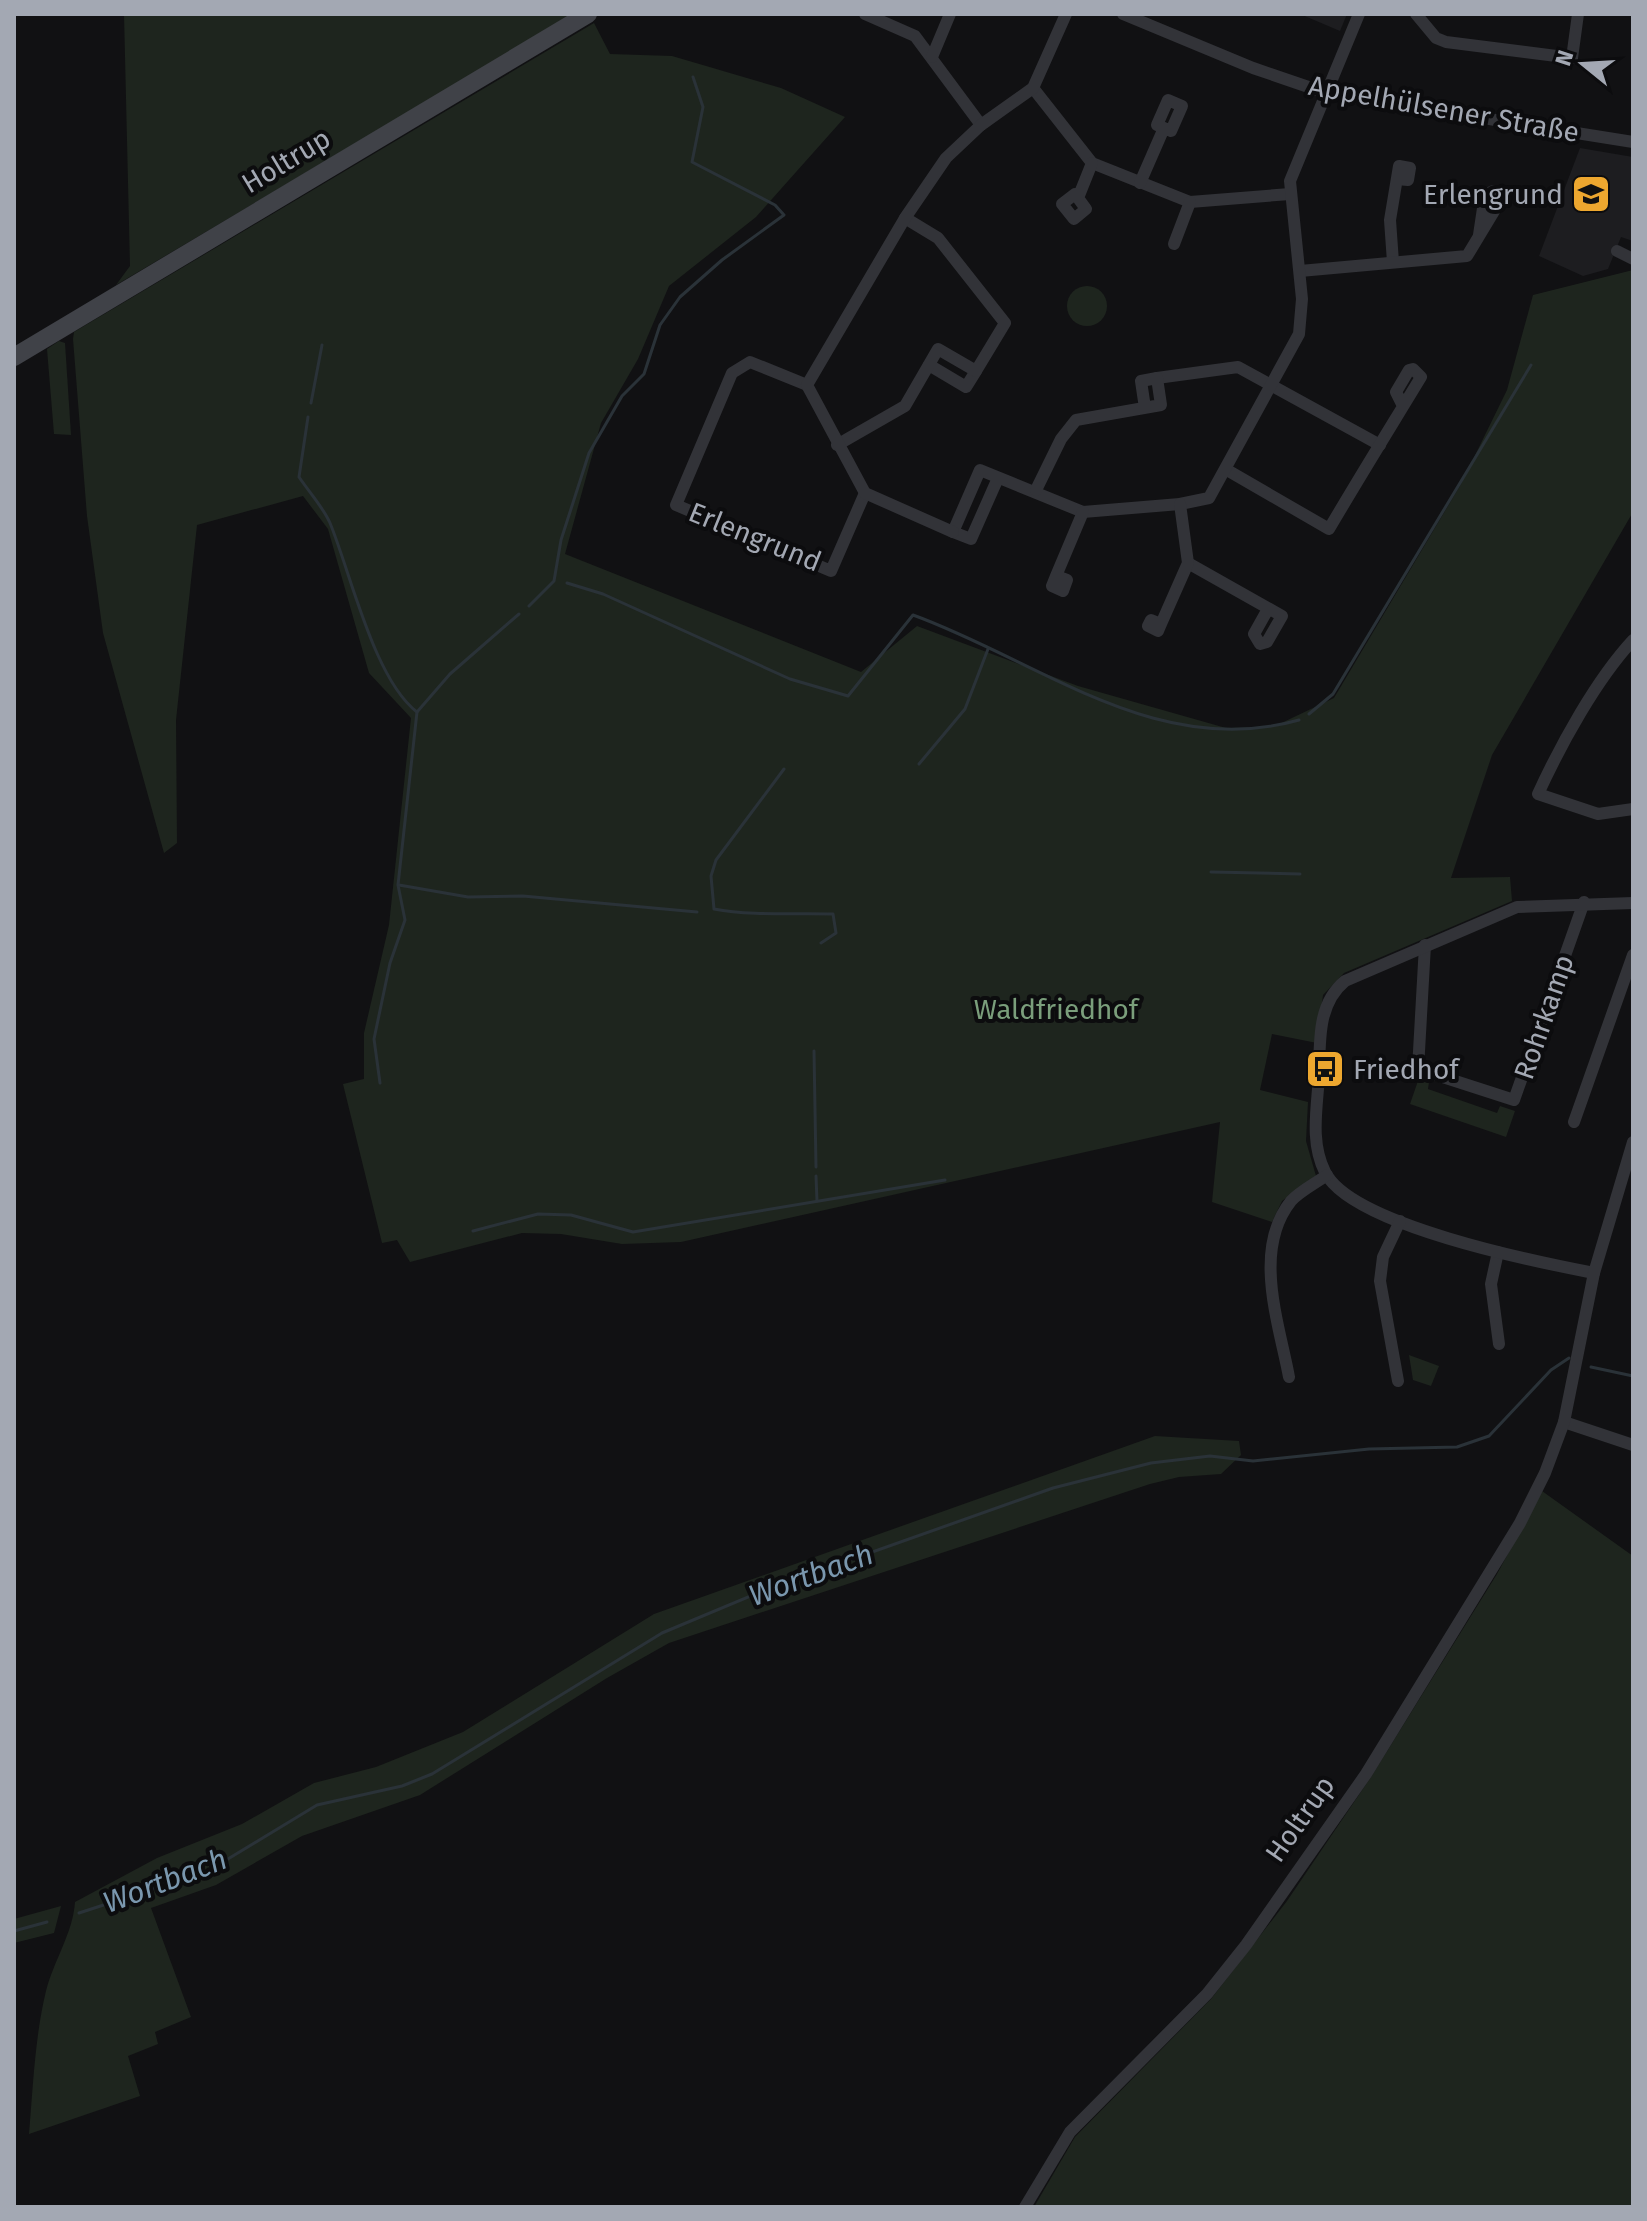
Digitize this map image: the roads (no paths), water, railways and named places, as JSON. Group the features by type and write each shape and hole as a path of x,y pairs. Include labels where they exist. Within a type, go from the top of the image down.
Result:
{"main road":[{"name":"Holtrup","path":"14,357 588,14"}],"street":[{"path":"865,14 915,36 981,125"},
{"path":"932,57 950,14"},
{"path":"998,478 971,539 865,493 807,385 905,218 946,158 981,125 1033,88 1066,14"},
{"name":"Appelhülsener Straße","path":"1123,14 1253,68 1326,93 1633,142"},
{"path":"953,532 980,470 1036,490 1083,512 1180,504 1209,498 1273,387 1301,328 1300,271 1290,194 1295,165 1359,14"},
{"path":"1416,14 1436,38 1446,42 1572,58 1578,14"},
{"path":"1033,88 1092,163 1140,183 1190,202 1290,194"},
{"path":"1140,183 1164,128"},
{"path":"1078,198 1092,163"},
{"path":"1393,262 1390,220 1397,179"},
{"path":"1174,244 1190,202"},
{"path":"905,218 938,238 1005,323 966,387 929,365"},
{"path":"1300,271 1467,256 1479,235"},
{"path":"1617,251 1633,259"},
{"path":"837,445 905,406 938,349 976,371"},
{"name":"Erlengrund","path":"807,385 750,362 732,373 676,505 831,571 865,493"},
{"path":"1036,490 1061,439 1076,420 1161,405 1157,378 1238,367 1380,445"},
{"path":"1227,470 1329,529 1403,406"},
{"path":"1161,624 1188,563 1180,504"},
{"path":"1056,576 1083,512"},
{"path":"1188,563 1268,609"},
{"path":"1633,640 1618,656 1551,766 1538,794 1598,814 1633,809"},
{"path":"1594,1273 1498,1252 1400,1221 1345,1194 1327,1175 1315,1148 1323,1020 1329,998 1345,981 1517,907 1584,902 1633,903"},
{"name":"Rohrkamp","path":"1425,945 1418,1069 1514,1100 1584,902"},
{"path":"1574,1122 1633,955"},
{"name":"Holtrup","path":"1025,2207 1070,2132 1207,1994 1366,1774 1520,1523 1545,1473 1564,1422 1594,1273 1633,1142"},
{"path":"1289,1377 1269,1265 1277,1227 1292,1200 1327,1175"},
{"path":"1398,1381 1380,1281 1383,1257 1400,1221"},
{"path":"1498,1252 1491,1284 1499,1344"},
{"path":"1564,1422 1633,1445"}],"waterway":[{"path":"529,606 554,581 561,540 589,453 622,396 644,374 660,325 680,297 722,260 784,215 775,205 692,162 703,107 693,77"},
{"path":"311,403 322,345"},
{"path":"1309,714 1333,694 1531,365"},
{"path":"308,417 299,477 330,523 365,624 388,676 417,712 398,885 405,920 390,963 374,1039 380,1083"},
{"path":"567,583 603,594 790,679 848,696 913,615 1100,700 1148,716 1196,727 1247,729 1299,720"},
{"path":"417,712 450,674 519,614"},
{"path":"919,764 965,709 988,649"},
{"path":"784,769 716,860 711,876 714,909 833,914 836,933 821,943"},
{"path":"1211,872 1300,874"},
{"path":"399,885 468,897 523,896 697,912"},
{"path":"814,1051 816,1167"},
{"path":"816,1176 817,1201"},
{"path":"473,1231 538,1214 571,1215 633,1232 945,1180"},
{"name":"Wortbach","path":"79,1913 208,1871 317,1805 402,1786 432,1774 662,1633 765,1590 1053,1488 1151,1463 1210,1456 1253,1461 1369,1449 1457,1447 1489,1436 1551,1370 1569,1358"},
{"name":"Wortbach","path":"1591,1367 1633,1376"},
{"name":"Wortbach","path":"14,1931 47,1922"}],"place":[{"name":"Erlengrund","path":"1591,194"},
{"name":"Friedhof","path":"1325,1069"}],"park label":[{"name":"Waldfriedhof","path":"1056,1009"}]}
